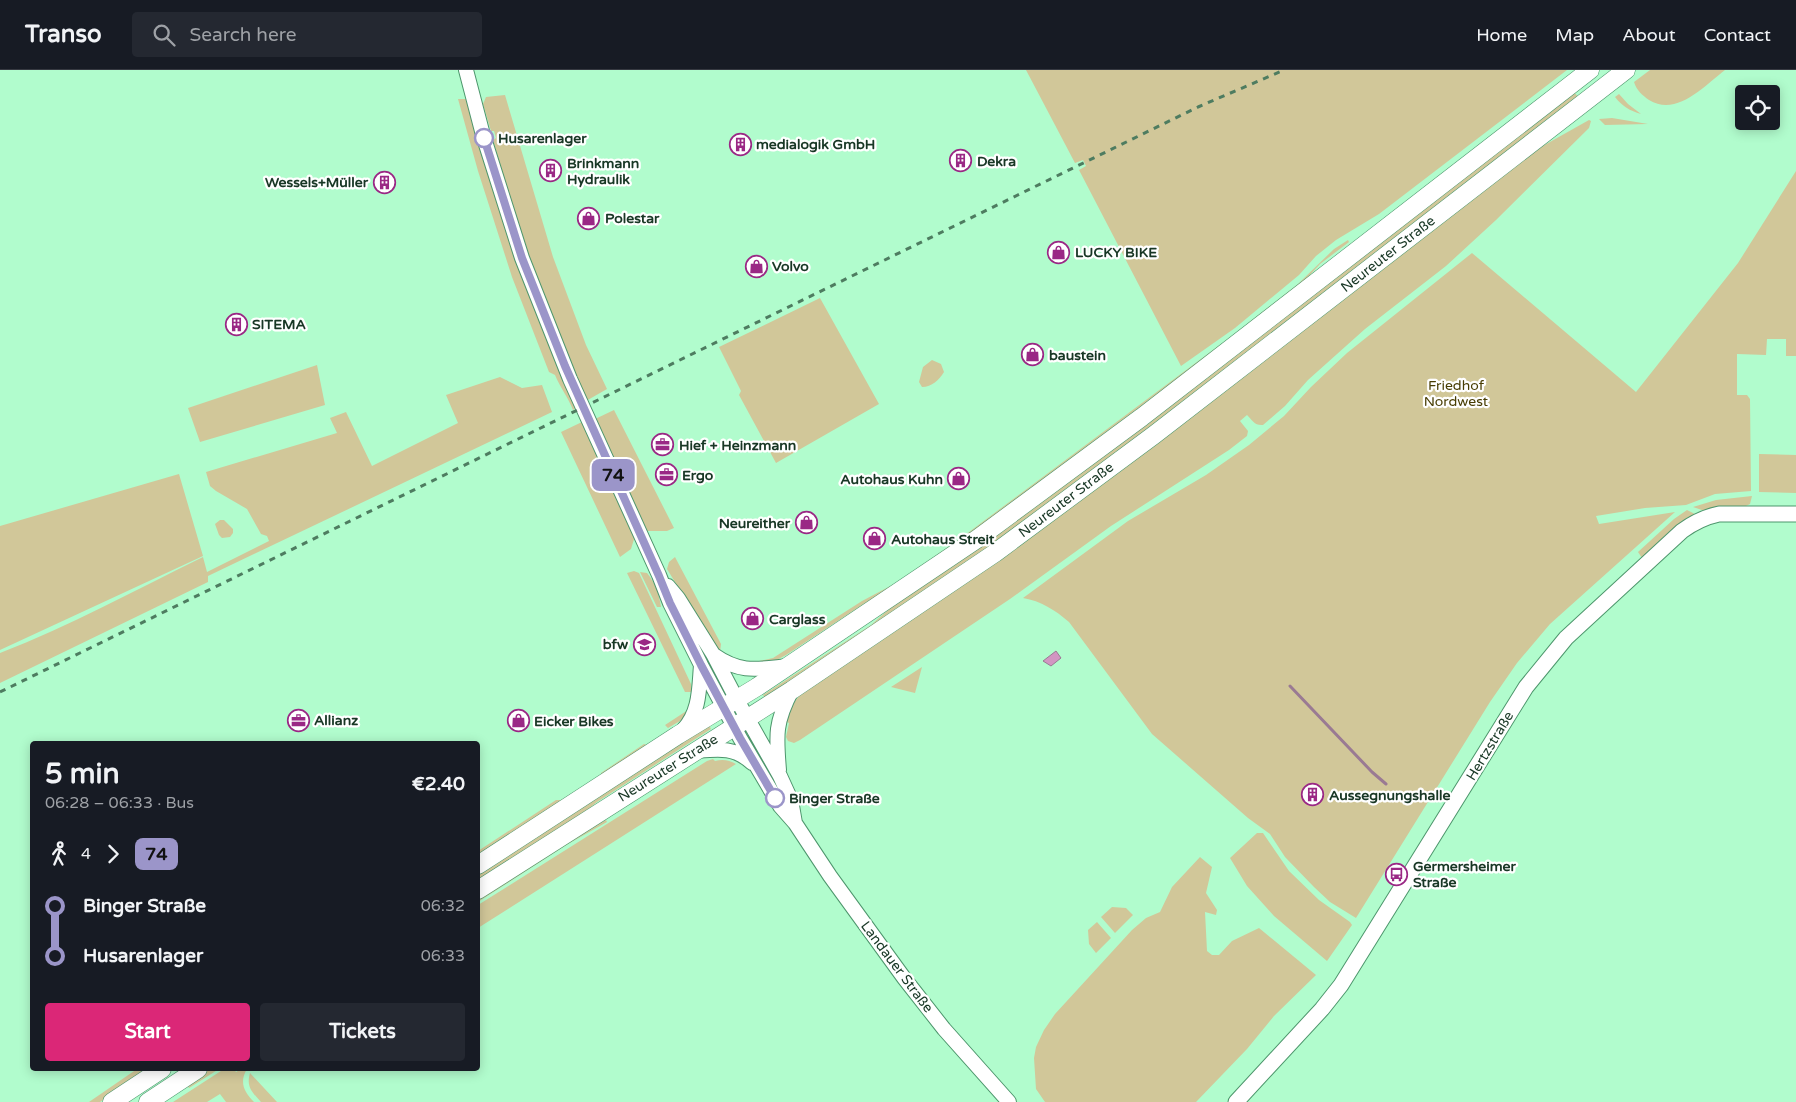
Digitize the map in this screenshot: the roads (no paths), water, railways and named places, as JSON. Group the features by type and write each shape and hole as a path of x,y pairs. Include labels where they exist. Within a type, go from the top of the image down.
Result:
{"main road":[{"name":"Neureuter Straße","path":"480,863 678,735 731,704 993,527 1149,411 1590,70"},
{"name":"Neureuter Straße","path":"480,889 792,690 995,553 1162,429 1626,70"},
{"name":"Hertzstraße","path":"1236,1102 1322,1009 1341,985 1526,687 1566,638 1693,523 1708,516 1718,514 1796,514"},
{"path":"112,1102 159,1071"},
{"path":"148,1102 195,1071"}],"street":[{"path":"466,70 483,135 526,267 570,379 670,603 701,665 731,704 741,722"},
{"path":"659,576 678,598 713,654 731,704"},
{"path":"713,654 731,665 748,670 789,666"},
{"path":"678,735 687,726 698,703 701,665"},
{"path":"780,776 776,736 783,709 792,690"},
{"name":"Landauer Straße","path":"741,722 757,769 780,806 795,823 882,949 944,1029 1009,1102"},
{"name":"Landauer Straße","path":"741,722 780,776 792,800 795,823"},
{"path":"696,751 721,748 735,751 757,769"}],"waterway":[{"path":"1290,686 1372,772 1386,784"}],"railway":[{"path":"0,692 1198,107 1284,70"}],"place":[{"name":"Husarenlager","path":"484,138"},
{"name":"medialogik GmbH","path":"740,144"},
{"name":"Dekra","path":"961,161"},
{"name":"Brinkmann Hydraulik","path":"551,171"},
{"name":"Wessels+Müller","path":"384,182"},
{"name":"Polestar","path":"589,218"},
{"name":"LUCKY BIKE","path":"1059,252"},
{"name":"Volvo","path":"756,266"},
{"name":"SITEMA","path":"236,324"},
{"name":"baustein","path":"1033,355"},
{"name":"Hief + Heinzmann","path":"663,445"},
{"name":"Ergo","path":"666,475"},
{"name":"Autohaus Kuhn","path":"959,479"},
{"name":"Neureither","path":"806,523"},
{"name":"Autohaus Streit","path":"875,539"},
{"name":"Carglass","path":"753,619"},
{"name":"bfw","path":"644,644"},
{"name":"Allianz","path":"298,720"},
{"name":"Eicker Bikes","path":"518,721"},
{"name":"Aussegnungshalle","path":"1313,795"},
{"name":"Binger Straße","path":"775,798"},
{"name":"Germersheimer Straße","path":"1397,874"}],"park label":[{"name":"Friedhof Nordwest","path":"1456,394"}]}
